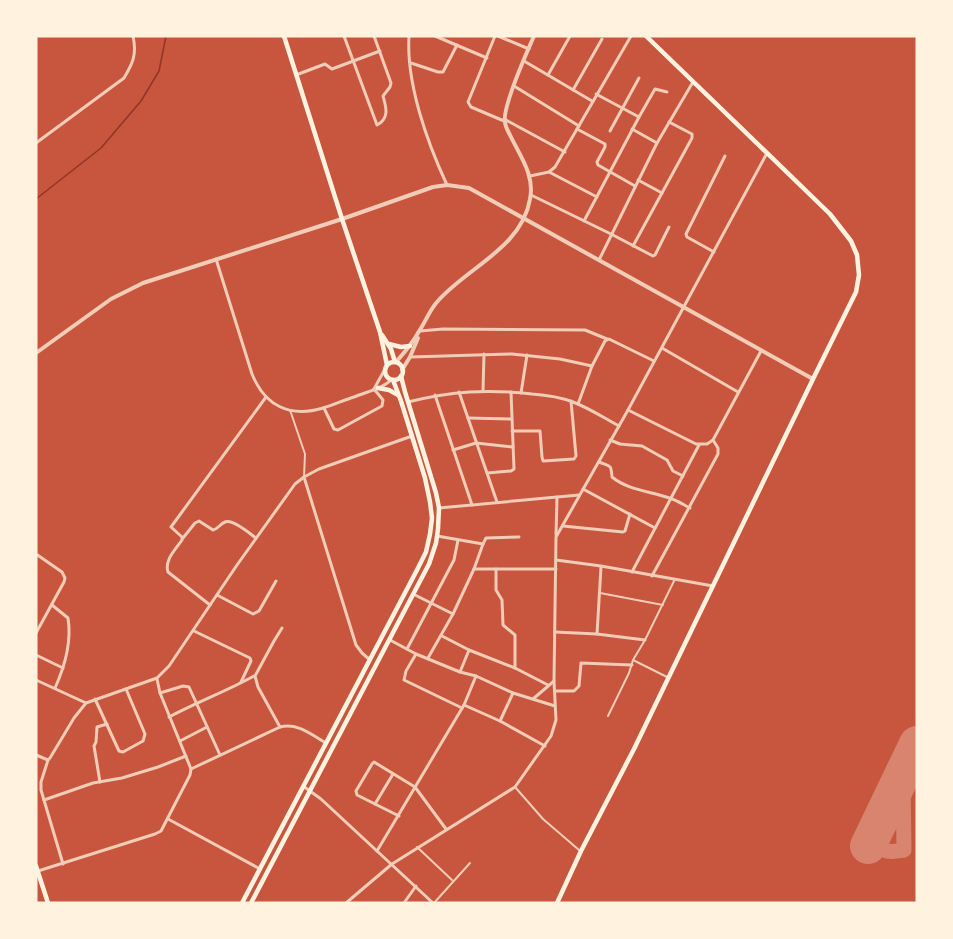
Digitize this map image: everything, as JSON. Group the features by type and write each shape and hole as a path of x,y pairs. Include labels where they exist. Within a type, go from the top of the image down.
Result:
{"main road":[{"path":"242,903 422,561 432,518 429,496 412,436 399,396 392,380 385,374 386,367 380,332 284,36"},
{"path":"557,903 856,292 859,275 857,255 851,241 830,214 646,36"},
{"path":"251,903 391,638 431,557 437,536 439,508 432,478 408,402 400,365 395,362 388,343 380,332"},
{"path":"388,343 396,347 410,346"},
{"path":"386,367 395,362"},
{"path":"392,380 398,379 402,373"},
{"path":"376,388 389,390 399,396"},
{"path":"385,633 391,638"},
{"path":"379,643 386,646"},
{"path":"37,868 48,903"},
{"path":"260,869 267,873"}],"street":[{"path":"36,143 124,78 133,64 135,49 133,36"},
{"path":"344,36 377,125 387,115 383,96 391,86 374,36"},
{"path":"409,36 410,63 425,130 433,155 447,185"},
{"path":"435,36 487,58"},
{"path":"529,49 497,36 468,104 565,152"},
{"path":"395,362 410,346 436,304 461,279 496,252 525,218 531,195 530,176 504,120 509,99 534,36"},
{"path":"548,75 570,36"},
{"path":"530,176 549,172 555,167 631,36"},
{"path":"573,90 602,39"},
{"path":"410,63 443,72 458,45"},
{"path":"296,75 325,64 332,69 380,51"},
{"path":"524,61 592,101"},
{"path":"610,131 639,78"},
{"path":"599,260 657,143 693,82"},
{"path":"514,86 605,144 597,164 635,186"},
{"path":"584,221 655,89 667,92"},
{"path":"596,94 639,117"},
{"path":"633,246 693,137 692,134 669,122"},
{"path":"632,129 657,143"},
{"path":"556,537 628,410 767,153"},
{"path":"714,252 687,237 686,234 725,156"},
{"path":"549,172 597,197"},
{"path":"638,180 662,193"},
{"path":"36,353 95,309 143,283 428,189 447,185 470,188 813,379"},
{"path":"531,195 651,256 654,256 669,228"},
{"path":"216,259 252,374 260,390 278,406 290,410 311,411 324,408 392,380"},
{"path":"420,331 442,329 585,330 654,361"},
{"path":"402,373 420,331"},
{"path":"578,404 592,366 607,339"},
{"path":"662,348 739,392"},
{"path":"628,410 699,445 707,444 713,440 761,351"},
{"path":"483,391 484,354"},
{"path":"410,357 527,355 560,358 592,366"},
{"path":"521,393 527,355"},
{"path":"376,388 386,367"},
{"path":"324,408 334,429 338,430 382,406 383,400 376,388"},
{"path":"459,392 497,502"},
{"path":"408,402 459,392 511,392 549,396 578,404 619,426"},
{"path":"487,473 514,470 511,392"},
{"path":"435,395 472,505"},
{"path":"182,540 181,535 172,529 172,525 266,397"},
{"path":"512,431 540,431 543,461 574,459 576,456 571,401"},
{"path":"290,410 305,454 304,477 356,645 370,660"},
{"path":"468,418 511,419"},
{"path":"63,864 41,790 41,782 48,760 86,703 156,678 169,666 291,489 304,477 412,436"},
{"path":"610,440 621,444 642,446 667,460 673,471 683,476"},
{"path":"652,576 718,454 718,448 713,440"},
{"path":"453,450 476,443 513,447"},
{"path":"632,572 699,445"},
{"path":"599,462 611,467 612,477 618,482 630,488 671,499 690,508"},
{"path":"583,489 656,528"},
{"path":"439,508 579,495"},
{"path":"348,902 392,864 515,787 545,746 556,720 554,681 557,497"},
{"path":"563,526 623,532 630,514"},
{"path":"210,605 168,572 167,562 182,540 199,521 213,530 225,522 232,522 256,538"},
{"path":"437,536 483,544"},
{"path":"428,658 453,614 486,538 519,537"},
{"path":"407,649 454,560 458,540"},
{"path":"36,554 64,575 64,582 36,633"},
{"path":"556,560 713,586"},
{"path":"597,634 601,566"},
{"path":"496,568 496,590 502,600 503,625 515,635 515,668"},
{"path":"474,569 556,569"},
{"path":"608,716 625,684 632,662 675,579"},
{"path":"217,595 251,613 256,613 260,610 276,581"},
{"path":"598,593 663,605"},
{"path":"413,594 453,614"},
{"path":"52,605 68,618 70,629 66,659 55,688"},
{"path":"36,615 43,618"},
{"path":"170,717 255,676 282,628"},
{"path":"193,631 250,658 251,661 240,684"},
{"path":"555,632 645,640"},
{"path":"441,636 515,668 548,686"},
{"path":"391,638 416,654 476,676 513,693 555,706"},
{"path":"460,672 469,650"},
{"path":"416,654 406,671 404,680 500,722 545,746"},
{"path":"36,656 63,668"},
{"path":"555,692 574,691 579,686 582,663 632,662 667,677"},
{"path":"255,676 258,687 280,726"},
{"path":"377,851 463,706 476,676"},
{"path":"37,868 63,864 161,831 191,769 156,678"},
{"path":"36,680 86,703"},
{"path":"533,699 554,681"},
{"path":"160,693 183,686 189,687 220,755"},
{"path":"95,699 120,752 123,752 145,739 126,689"},
{"path":"500,722 513,693"},
{"path":"100,782 94,746 97,727 106,724"},
{"path":"191,769 288,724 326,743"},
{"path":"180,741 207,727"},
{"path":"36,755 48,760"},
{"path":"44,800 158,767 186,756"},
{"path":"399,816 357,795 356,791 374,762 416,787 447,829"},
{"path":"375,804 393,774"},
{"path":"303,786 321,799 434,903 470,862"},
{"path":"515,787 543,819 581,851"},
{"path":"168,819 260,869"},
{"path":"417,847 453,881"},
{"path":"36,889 43,886"},
{"path":"404,903 416,886"}],"waterway":[{"path":"36,199 101,148 141,101 159,71 166,36"}],"taxiway":[{"path":"889,802 881,806 871,818 869,826 871,840 884,850 891,852 904,850 903,781 908,763"}],"runway":[{"path":"868,846 917,744"}]}
